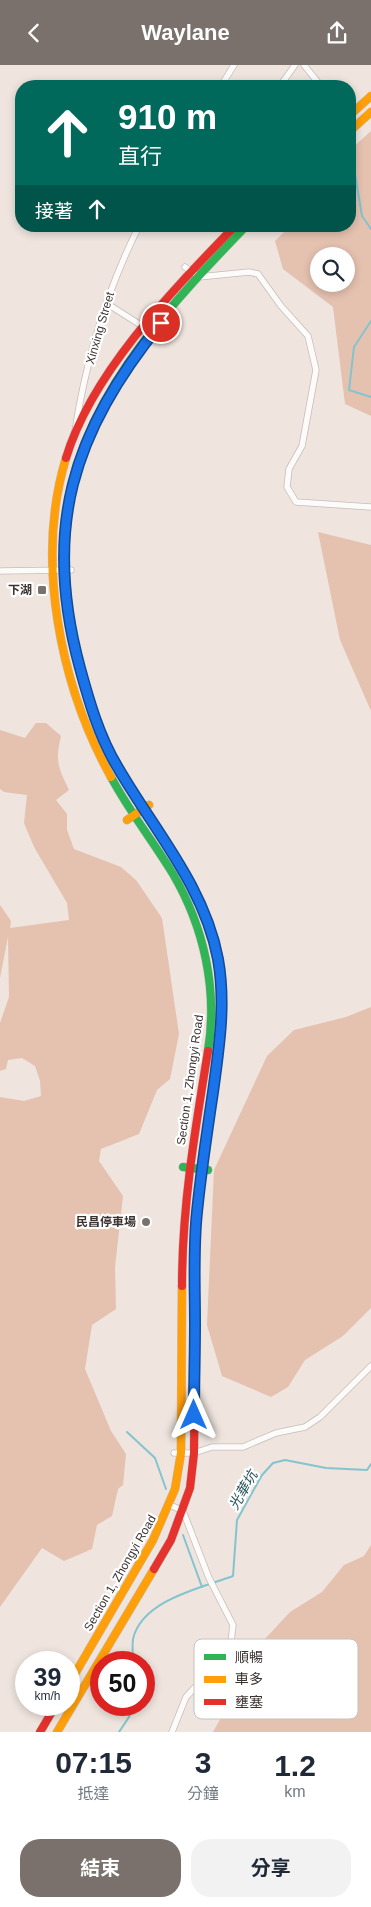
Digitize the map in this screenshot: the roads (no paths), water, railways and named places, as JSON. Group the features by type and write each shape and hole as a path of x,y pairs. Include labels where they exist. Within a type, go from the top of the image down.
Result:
{"main road":[{"path":"356,110 371,96"},
{"path":"356,126 371,112"},
{"name":"Section 1, Zhongyi Road","path":"80,1665 156,1536 170,1505 177,1453 180,1273 186,1167 211,1031 206,958 196,925 181,889 118,790 92,742 72,689 57,621 53,570 59,486 75,435 104,382 188,269 228,232"},
{"path":"156,334 199,277 240,232"},
{"name":"Section 1, Zhongyi Road","path":"57,1732 171,1540 190,1488 194,1453 194,1262 221,1031 222,996 218,958 195,889 147,807 108,748 92,707 72,634 65,545 71,487 85,445 108,397 156,334"},
{"path":"127,820 147,807"},
{"path":"186,1167 204,1170"},
{"path":"40,1732 49,1716"}],"street":[{"path":"225,80 234,65"},
{"path":"284,80 295,65"},
{"path":"304,65 317,80"},
{"name":"Xinxing Street","path":"75,435 81,396 106,303 118,267 136,232"},
{"path":"188,269 199,277 249,272 258,274 281,307 308,336 316,370 302,446 289,469 287,487 296,502 371,507"},
{"path":"106,303 156,334"},
{"path":"0,571 68,570"},
{"path":"177,1453 194,1453 212,1447 243,1447 276,1433 305,1427 320,1417 371,1366"},
{"path":"170,1505 183,1511 209,1578 233,1625 231,1639"},
{"path":"172,1732 186,1697 194,1689"}],"waterway":[{"name":"光華坑","path":"356,180 362,216 371,229"},
{"name":"光華坑","path":"371,321 354,347 349,390 371,397"},
{"path":"127,1432 155,1458 166,1489"},
{"name":"光華坑","path":"133,1651 133,1639 139,1626 148,1614 174,1597 233,1576 237,1520 262,1475 273,1463 285,1460 326,1468 367,1470 371,1464"},
{"path":"183,1535 202,1587"},
{"name":"光華坑","path":"119,1732 129,1716"}],"place":[{"name":"下湖","path":"42,590"},
{"name":"民昌停車場","path":"146,1222"}]}
